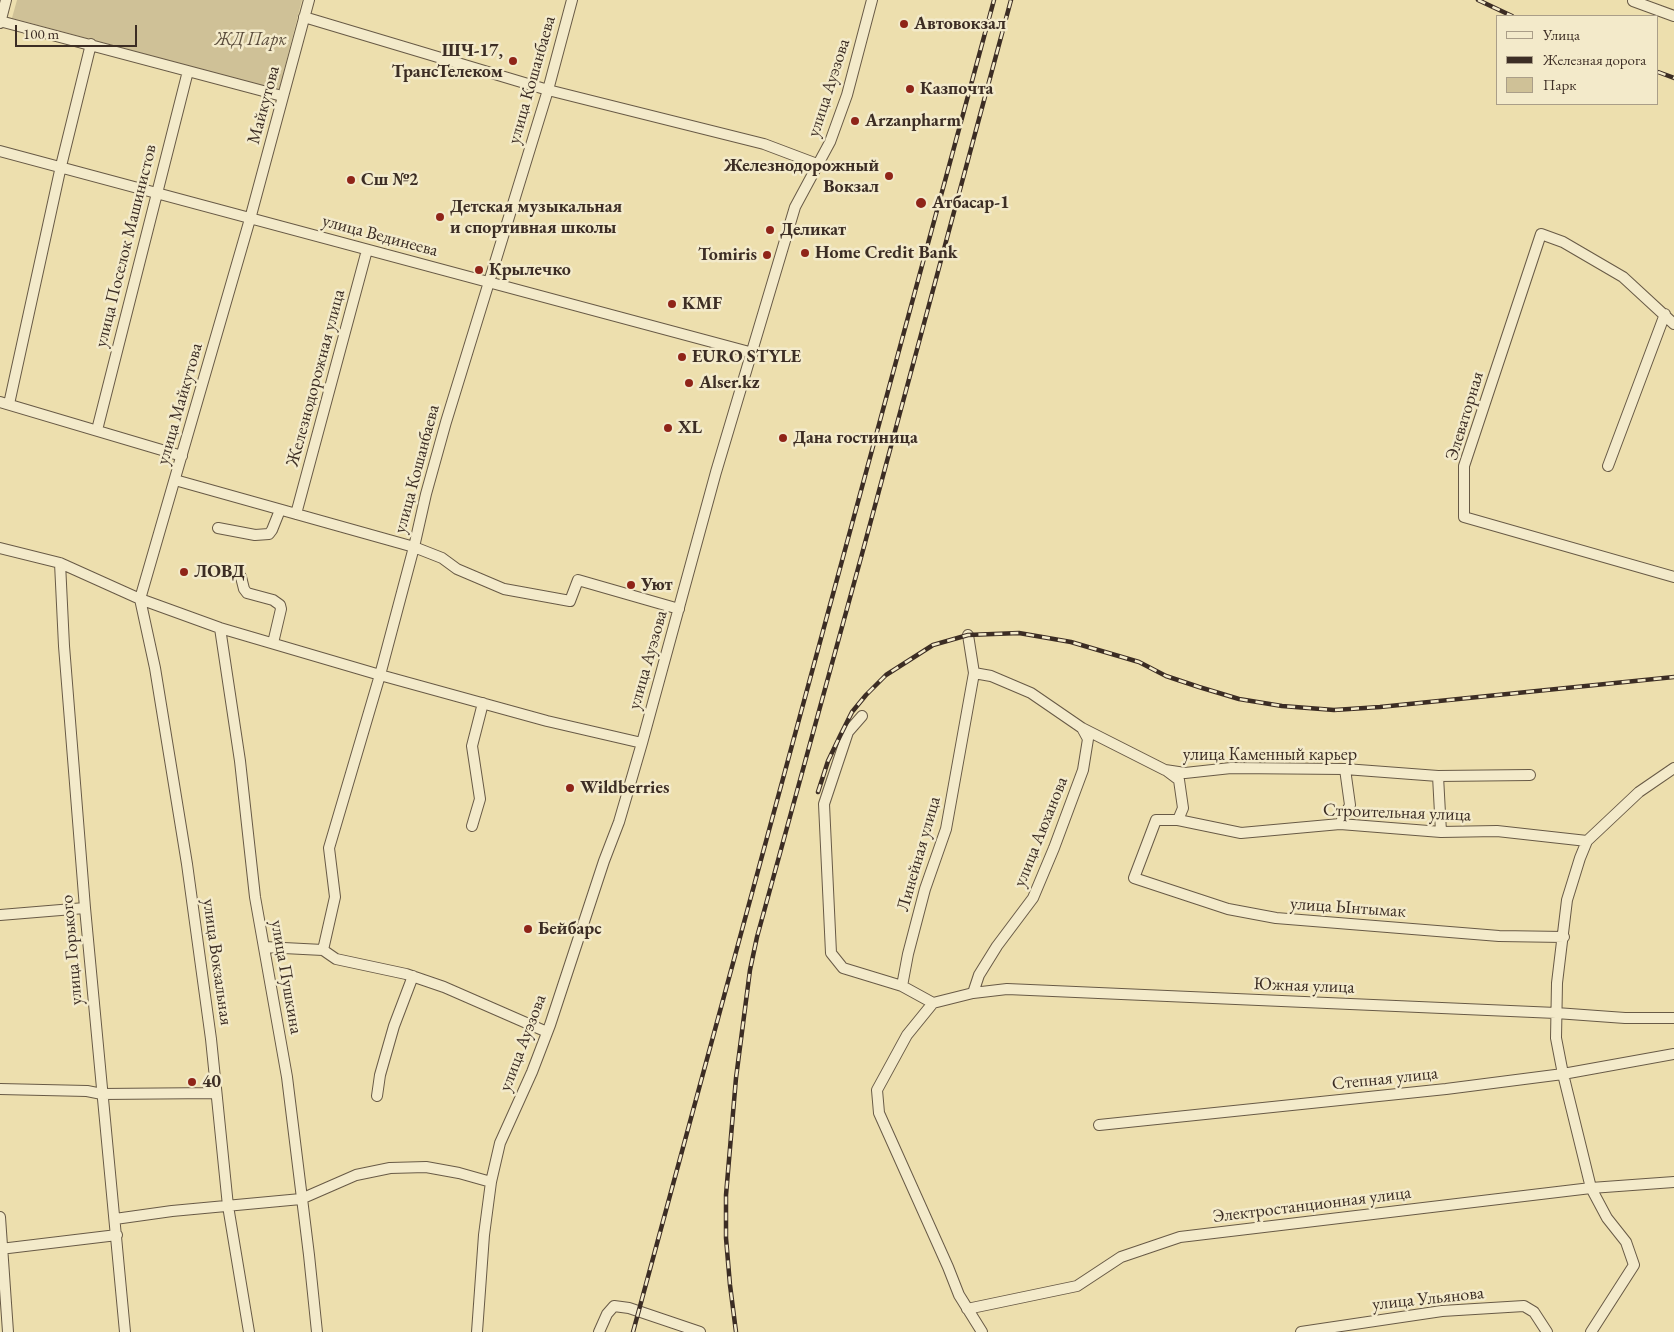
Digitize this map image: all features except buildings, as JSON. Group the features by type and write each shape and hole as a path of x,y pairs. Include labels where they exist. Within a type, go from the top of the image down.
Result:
{"street":[{"path":"6,0 0,22 91,44 282,96"},
{"name":"Майкутова","path":"250,219 309,0"},
{"name":"улица Кошанбаева","path":"323,950 334,897 328,848 380,675 446,422 548,90 572,0"},
{"name":"улица Ауэзова","path":"477,1332 484,1235 491,1182 500,1143 532,1072 547,1032 604,861 619,822 716,472 795,207 830,142 847,95 872,0"},
{"path":"1633,1 1674,16"},
{"path":"304,17 548,90 764,144 817,164"},
{"path":"91,44 4,403 182,456"},
{"name":"улица Поселок Машинистов","path":"97,430 188,71"},
{"name":"улица Вединеева","path":"0,151 752,352"},
{"name":"улица Майкутова","path":"140,599 250,219"},
{"name":"Элеваторная","path":"1665,314 1623,277 1563,242 1541,234 1464,466 1464,517 1674,577"},
{"name":"Железнодорожная улица","path":"296,514 367,250"},
{"path":"1608,466 1665,314 1674,324"},
{"path":"175,480 414,547 442,558 457,569 504,589 570,601 578,580 679,609"},
{"path":"218,528 255,535 268,534 272,530 280,510"},
{"path":"0,548 60,564 140,599 220,628 483,704 642,743"},
{"name":"улица Горького","path":"60,564 64,646 85,908 126,1332"},
{"path":"241,577 247,593 273,600 280,605 281,609 273,643"},
{"name":"улица Вокзальная","path":"140,599 156,668 185,854 211,1039 228,1206 250,1332"},
{"name":"улица Пушкина","path":"220,628 240,761 255,897 288,1077 310,1255 317,1332"},
{"name":"Линейная улица","path":"902,986 908,954 925,889 946,829 974,673 968,635"},
{"name":"улица Каменный карьер","path":"974,673 991,676 1031,693 1082,728 1165,770 1185,773 1231,768 1345,769 1438,776 1530,775"},
{"path":"472,826 480,799 472,746 483,704"},
{"path":"862,716 848,732 824,804 831,953 844,968 902,986 934,1003 907,1035 878,1090 879,1113 959,1295 982,1332"},
{"name":"улица Аюханова","path":"973,993 979,975 997,946 1033,898 1054,848 1083,770 1088,739 1082,728"},
{"path":"1591,1332 1634,1265 1626,1242 1607,1218 1591,1188 1556,1038 1557,983 1568,900 1587,841 1639,792 1674,768"},
{"path":"1340,824 1350,805 1345,769"},
{"path":"1165,770 1179,780 1183,808 1178,820"},
{"path":"1438,776 1441,832"},
{"name":"Строительная улица","path":"1134,878 1156,820 1178,820 1242,833 1340,824 1441,832 1497,831 1587,841"},
{"name":"улица Ынтымак","path":"1134,878 1228,908 1276,918 1499,936 1564,937"},
{"path":"0,915 85,908"},
{"path":"264,947 323,950 336,959 413,976 444,987 547,1032"},
{"path":"377,1096 380,1075 394,1026 413,976"},
{"name":"Южная улица","path":"934,1003 973,993 1007,990 1556,1013 1625,1018 1674,1018"},
{"name":"Степная улица","path":"1099,1125 1563,1074 1674,1054"},
{"path":"0,1089 87,1091 102,1094 216,1093"},
{"path":"116,1219 172,1211 302,1199 356,1175 390,1168 426,1167 459,1173 491,1182"},
{"name":"Электростанционная улица","path":"967,1309 1077,1286 1121,1257 1180,1237 1591,1188 1674,1182"},
{"path":"0,1216 8,1332"},
{"path":"1,1249 117,1235"},
{"path":"599,1332 606,1314 614,1306 629,1308 700,1332"},
{"name":"улица Ульянова","path":"1301,1332 1442,1311 1524,1306 1534,1312 1547,1332"}],"green space":[{"name":"ЖД Парк","path":"17,0 302,0 279,90 12,18"}],"railway":[{"path":"633,1332 994,0"},
{"path":"736,1332 726,1238 726,1195 736,1078 750,970 757,937 1011,0"},
{"path":"1478,0 1510,15"},
{"path":"1659,72 1674,78"},
{"path":"818,792 828,761 840,736 852,712 866,695 886,675 933,645 968,635 1019,633 1071,642 1139,662 1166,676 1239,699 1282,706 1334,710 1674,677"}],"place":[{"name":"Автовокзал","path":"904,24"},
{"name":"ШЧ-17, ТрансТелеком","path":"513,61"},
{"name":"Казпочта","path":"910,89"},
{"name":"Arzanpharm","path":"855,121"},
{"name":"Железнодорожный Вокзал","path":"889,176"},
{"name":"Сш №2","path":"351,180"},
{"name":"Атбасар-1","path":"921,203"},
{"name":"Детская музыкальная и спортивная школы","path":"440,217"},
{"name":"Деликат","path":"770,230"},
{"name":"Home Credit Bank","path":"805,253"},
{"name":"Tomiris","path":"767,255"},
{"name":"Крылечко","path":"479,270"},
{"name":"KMF","path":"672,304"},
{"name":"EURO STYLE","path":"682,357"},
{"name":"Alser.kz","path":"689,383"},
{"name":"XL","path":"668,428"},
{"name":"Дана гостиница","path":"783,438"},
{"name":"ЛОВД","path":"184,572"},
{"name":"Уют","path":"631,585"},
{"name":"Wildberries","path":"570,788"},
{"name":"Бейбарс","path":"528,929"},
{"name":"40","path":"192,1082"}]}
